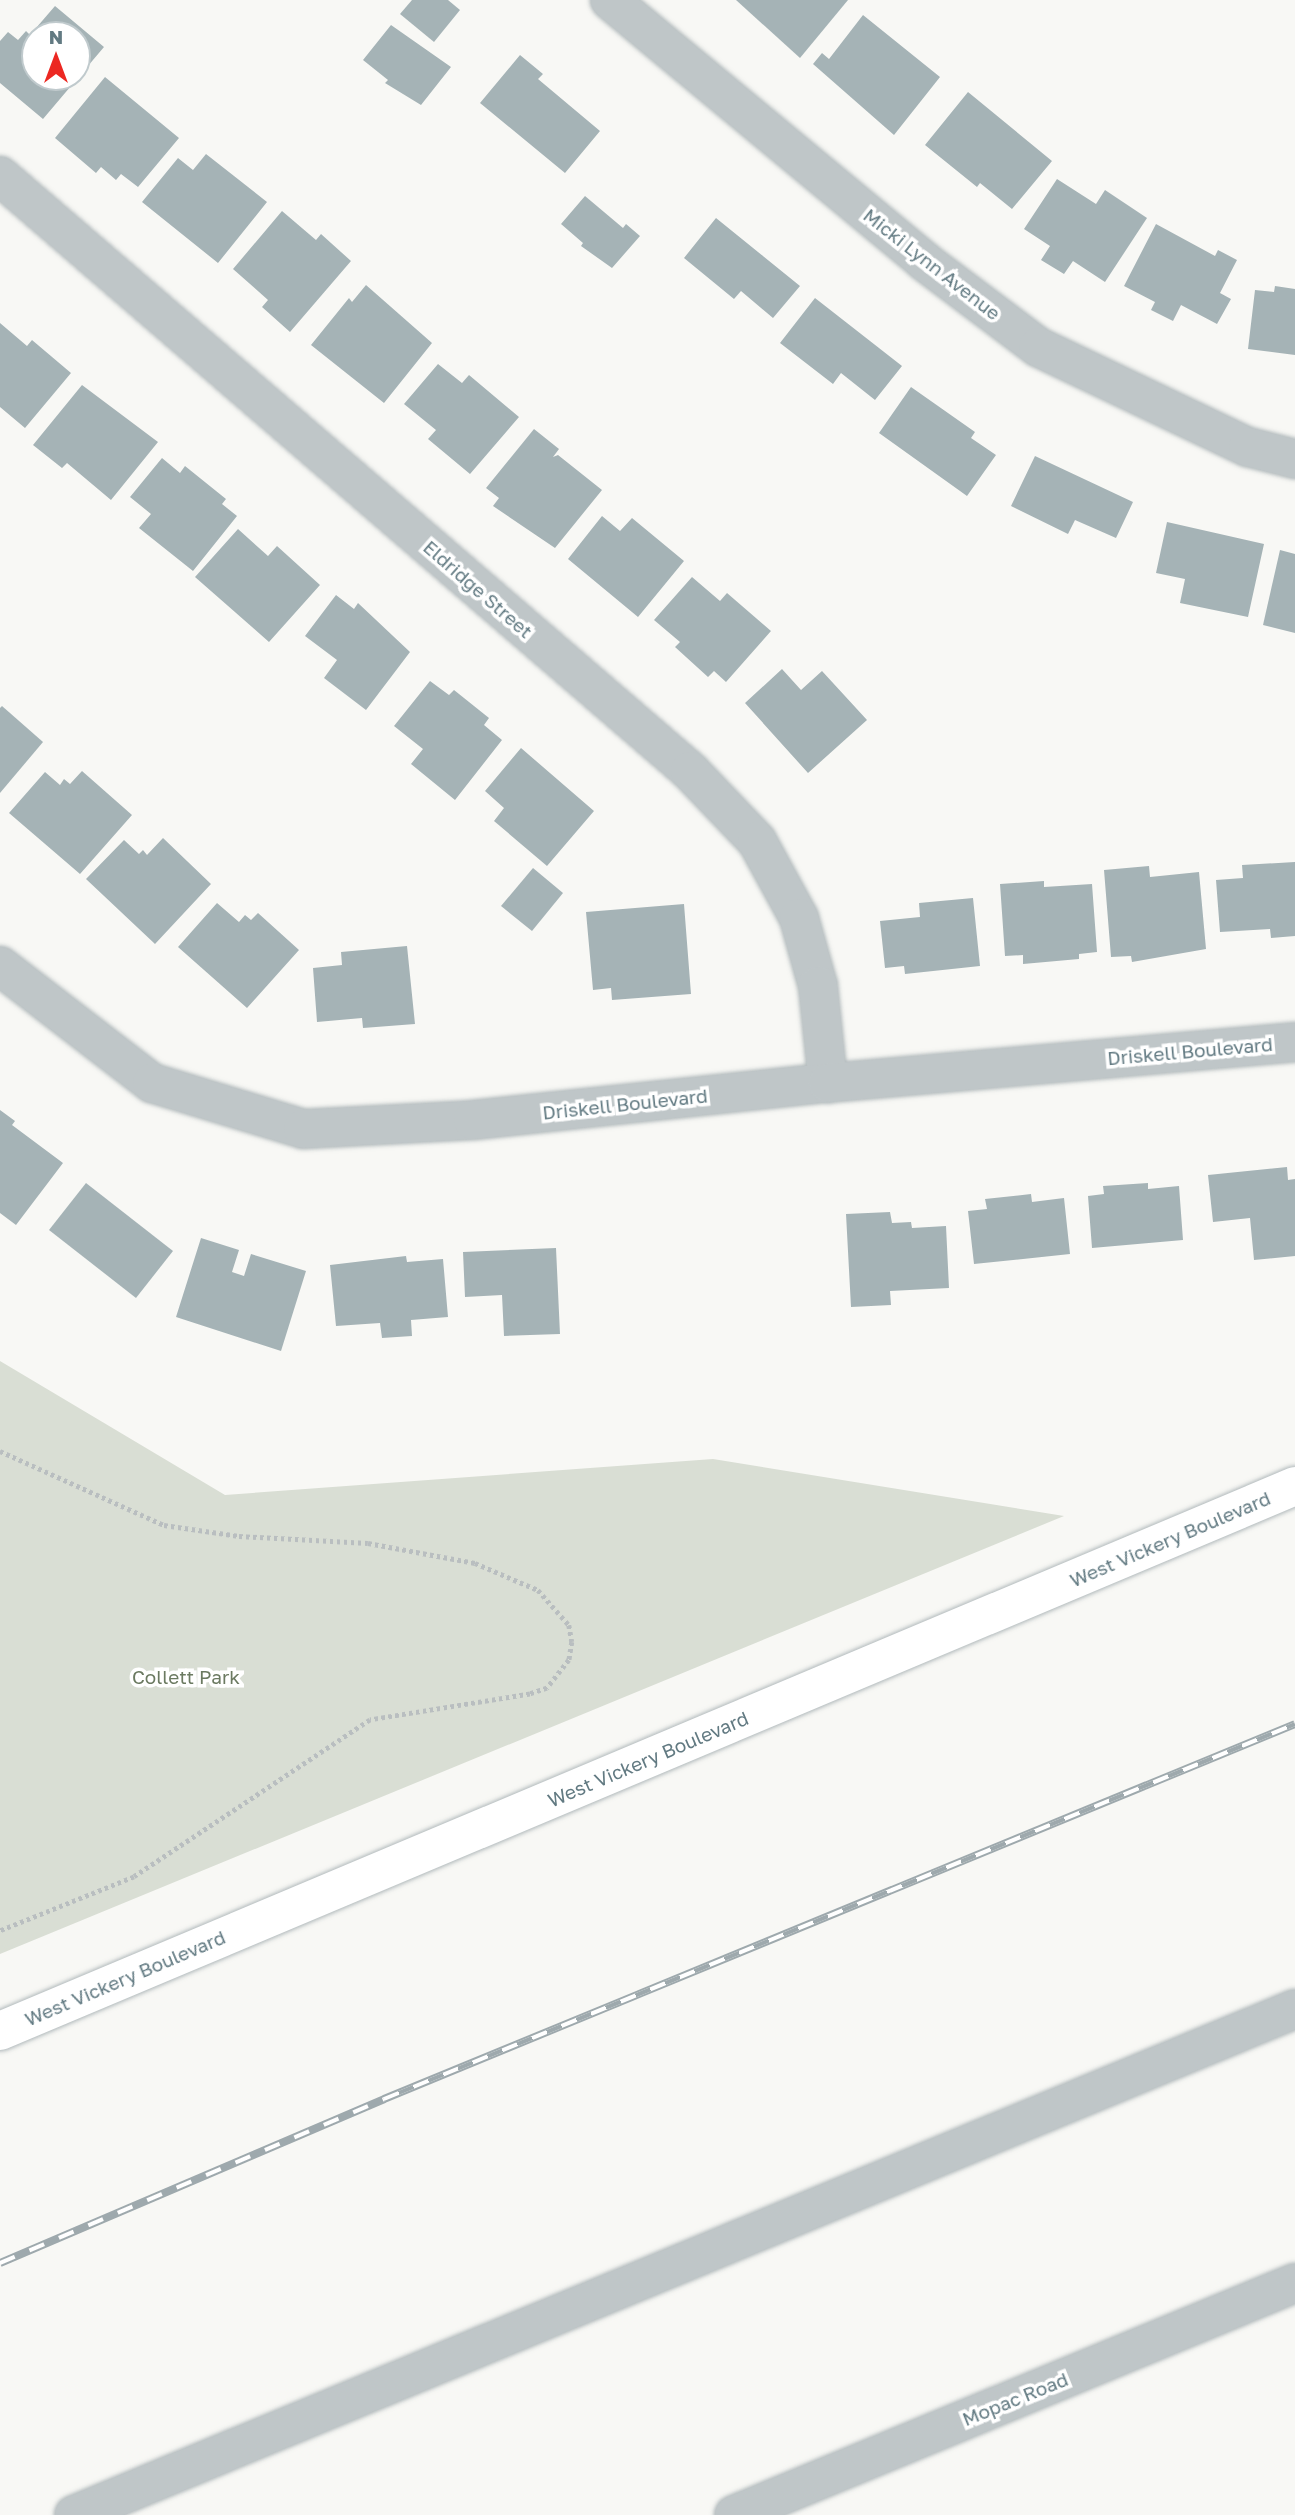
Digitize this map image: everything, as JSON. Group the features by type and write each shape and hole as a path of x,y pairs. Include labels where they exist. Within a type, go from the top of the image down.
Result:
{"main road":[{"name":"West Vickery Boulevard","path":"0,2031 1295,1486"}],"street":[{"name":"Micki Lynn Avenue","path":"610,0 924,261 1038,347 1248,447 1295,459"},
{"name":"Eldridge Street","path":"0,176 690,771 757,841 799,918 818,986 828,1083"},
{"name":"Driskell Boulevard","path":"0,966 152,1083 303,1129 473,1120 828,1083 1295,1042"},
{"path":"74,2515 1295,2009"},
{"name":"Mopac Road","path":"734,2515 1295,2283"}],"path":[{"path":"0,1451 164,1525 239,1536 368,1543 475,1563 538,1590 569,1625 572,1642 565,1668 547,1688 530,1694 370,1720 134,1877 0,1931"}],"green space":[{"name":"Collett Park","path":"0,1361 225,1495 713,1459 1064,1516 0,1954"}],"building":[{"path":"412,0 448,0 460,10 434,42 400,14"},
{"path":"736,0 848,0 800,58"},
{"path":"55,6 73,21 42,21"},
{"path":"863,15 940,77 894,135 813,64 822,53 829,59"},
{"path":"391,25 451,67 421,105 385,83 388,80 363,60"},
{"path":"8,32 18,40 21,37 21,91 67,91 43,119 0,83 0,41"},
{"path":"91,36 104,47 91,62"},
{"path":"520,55 543,74 538,79 600,131 565,173 480,103"},
{"path":"105,77 179,138 138,187 121,174 116,180 101,167 96,173 55,138"},
{"path":"968,92 1052,161 1012,209 980,183 977,187 925,145"},
{"path":"206,154 267,202 218,263 142,202 178,158 193,170"},
{"path":"1057,179 1096,204 1105,190 1147,218 1105,282 1073,261 1064,274 1041,260 1050,246 1024,229"},
{"path":"585,196 623,228 626,224 640,236 612,268 581,246 583,243 561,224"},
{"path":"282,211 316,240 321,234 351,261 290,332 262,307 268,300 233,269"},
{"path":"716,218 800,286 773,318 741,291 734,299 684,258"},
{"path":"1156,224 1215,256 1218,250 1237,260 1220,293 1231,299 1217,324 1181,305 1173,321 1151,310 1155,302 1124,286"},
{"path":"366,285 432,343 384,403 311,345 349,298 352,302"},
{"path":"1275,286 1295,289 1295,355 1248,349 1255,290 1274,292"},
{"path":"815,298 902,366 875,400 841,373 833,384 780,343"},
{"path":"0,323 27,346 32,340 71,373 25,428 0,407"},
{"path":"438,364 462,383 469,375 519,417 470,474 428,439 436,430 404,404"},
{"path":"82,385 158,442 111,500 67,463 62,468 33,445"},
{"path":"911,387 975,432 971,438 996,455 967,496 879,433"},
{"path":"534,429 559,449 553,457 558,455 602,490 555,548 493,506 499,498 486,488"},
{"path":"1035,456 1133,502 1116,538 1075,520 1068,534 1011,506"},
{"path":"162,458 180,473 185,466 226,499 222,504 237,516 193,571 139,528 151,514 130,497"},
{"path":"602,516 620,531 632,518 684,561 638,617 568,559"},
{"path":"1167,522 1264,544 1248,617 1180,603 1185,579 1156,573"},
{"path":"238,529 268,556 277,546 320,585 269,642 195,577"},
{"path":"1280,550 1295,554 1295,633 1263,625"},
{"path":"692,577 720,601 727,593 771,631 726,682 714,671 708,677 675,647 680,642 654,620"},
{"path":"336,595 354,609 358,603 410,652 366,710 324,678 337,660 305,636"},
{"path":"782,669 801,690 822,671 867,720 808,773 745,703"},
{"path":"430,681 449,695 454,690 489,718 484,725 502,740 455,800 411,764 423,749 394,726"},
{"path":"2,706 43,742 0,793 0,708"},
{"path":"521,748 594,811 547,866 494,821 504,808 485,791"},
{"path":"82,771 132,815 80,874 9,813 45,772 60,785 64,779 70,784"},
{"path":"163,838 211,884 155,944 86,879 124,840 139,854 143,850 147,855"},
{"path":"1295,862 1295,936 1271,938 1270,929 1220,932 1216,880 1243,878 1242,865"},
{"path":"1149,866 1150,877 1199,872 1206,949 1132,962 1131,956 1111,957 1104,870"},
{"path":"533,868 563,893 532,931 501,906"},
{"path":"1044,881 1044,887 1092,884 1097,952 1079,954 1079,959 1023,964 1023,955 1005,956 1000,884"},
{"path":"973,898 980,966 905,974 904,966 885,968 880,921 920,917 919,903"},
{"path":"217,903 239,922 245,915 251,920 258,913 299,950 247,1008 178,947"},
{"path":"684,904 691,994 612,1000 611,988 593,990 586,912"},
{"path":"407,946 415,1024 363,1028 362,1018 317,1022 313,968 342,965 341,952"},
{"path":"0,1110 15,1121 12,1125 63,1163 16,1225 0,1213"},
{"path":"1287,1167 1288,1180 1295,1179 1295,1256 1254,1260 1250,1218 1213,1222 1208,1175"},
{"path":"86,1183 173,1251 136,1298 49,1230"},
{"path":"1148,1183 1148,1189 1179,1186 1183,1240 1092,1248 1088,1196 1104,1194 1103,1186"},
{"path":"1031,1194 1032,1202 1064,1198 1070,1254 974,1264 968,1211 987,1209 985,1199"},
{"path":"890,1212 892,1223 911,1222 912,1228 946,1226 949,1288 890,1291 891,1305 851,1307 846,1214"},
{"path":"201,1238 239,1250 232,1272 244,1276 251,1254 306,1271 281,1351 176,1317"},
{"path":"556,1248 560,1334 504,1336 502,1295 465,1297 463,1252"},
{"path":"406,1256 407,1262 443,1259 448,1317 411,1320 412,1336 382,1338 380,1323 336,1326 330,1265"}],"railway":[{"path":"0,2263 384,2099 1295,1724"}]}
